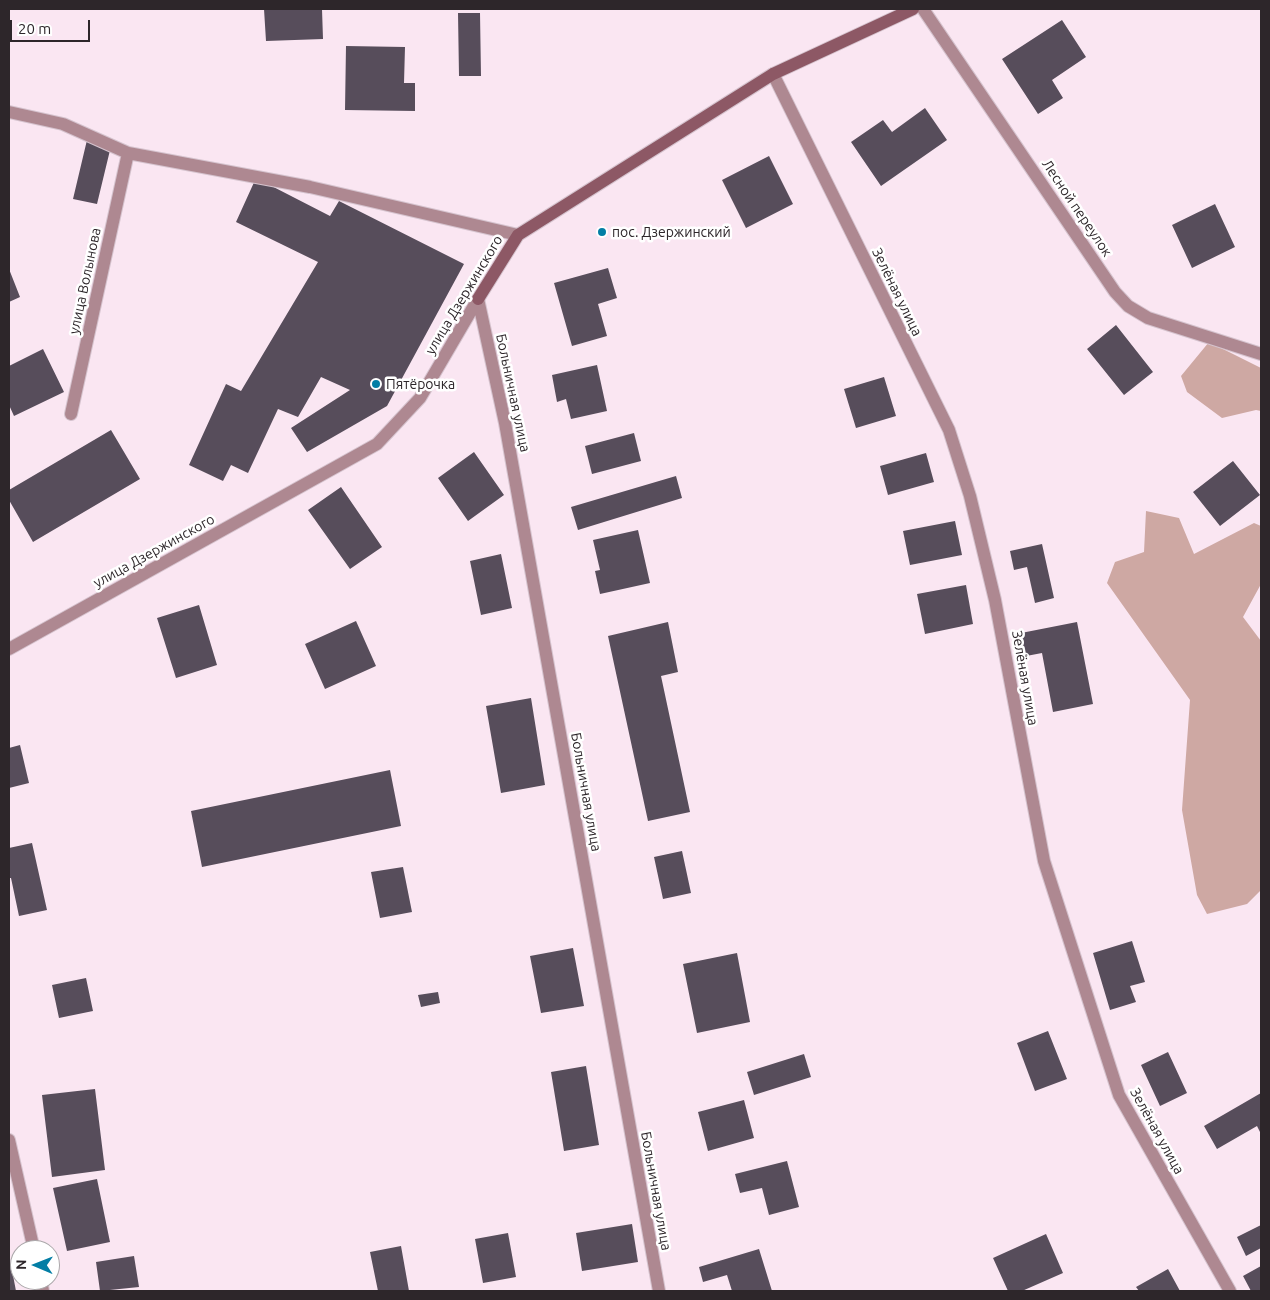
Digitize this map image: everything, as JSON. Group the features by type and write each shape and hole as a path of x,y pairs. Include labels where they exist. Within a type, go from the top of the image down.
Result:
{"street":[{"name":"улица Дзержинского","path":"9,649 377,444 420,398 518,235 773,74 913,9"},
{"name":"Лесной переулок","path":"923,9 1115,292 1128,306 1148,318 1261,354"},
{"name":"Зелёная улица","path":"773,74 949,430 970,496 995,600 1044,861 1119,1095 1230,1291"},
{"path":"9,112 63,124 128,153 310,187 518,235"},
{"name":"улица Волынова","path":"71,414 128,153"},
{"name":"Больничная улица","path":"478,299 505,423 659,1291"},
{"path":"9,1140 32,1240"}],"shaded area":[{"path":"1209,342 1261,368 1261,411 1256,410 1222,418 1187,392 1181,376"},
{"path":"1146,511 1179,518 1194,554 1254,523 1261,526 1261,584 1243,617 1261,641 1261,890 1247,904 1207,914 1197,895 1182,810 1190,700 1107,583 1115,562 1144,552"}],"building":[{"path":"264,9 322,9 323,39 266,41"},
{"path":"458,13 480,13 481,76 459,76"},
{"path":"1062,20 1086,57 1052,80 1063,98 1038,114 1002,59"},
{"path":"346,46 405,47 404,83 415,83 415,111 345,110"},
{"path":"925,108 947,140 881,186 851,142 883,120 892,132"},
{"path":"87,140 111,146 97,204 73,199"},
{"path":"769,156 793,204 746,228 722,180"},
{"path":"256,178 330,216 339,201 464,264 387,406 307,452 291,428 350,390 321,377 298,417 278,409 248,473 231,465 223,481 189,465 226,384 241,391 318,262 236,222"},
{"path":"1215,204 1235,247 1192,268 1172,225"},
{"path":"608,268 617,298 598,304 607,336 572,346 554,283"},
{"path":"9,269 20,297 9,302"},
{"path":"1116,325 1153,372 1124,395 1087,349"},
{"path":"43,349 64,392 14,416 9,405 9,366"},
{"path":"597,365 607,411 571,419 566,399 557,402 552,375"},
{"path":"884,377 896,416 856,428 844,389"},
{"path":"111,430 140,479 33,542 9,500 9,490"},
{"path":"634,433 641,461 592,474 585,446"},
{"path":"474,452 504,495 468,521 438,478"},
{"path":"926,453 934,482 888,495 880,466"},
{"path":"1233,461 1260,495 1220,526 1193,492"},
{"path":"676,476 682,498 578,530 571,507"},
{"path":"341,487 382,547 350,569 308,510"},
{"path":"955,521 962,555 910,565 903,531"},
{"path":"638,530 650,583 600,594 595,571 600,570 593,540"},
{"path":"1042,544 1054,598 1035,603 1027,567 1014,570 1010,551"},
{"path":"501,554 512,608 481,615 470,561"},
{"path":"966,585 973,624 925,634 917,594"},
{"path":"199,605 217,665 176,678 157,618"},
{"path":"356,621 376,666 325,689 305,644"},
{"path":"668,622 678,672 661,676 690,812 648,821 608,636"},
{"path":"1077,622 1093,704 1053,712 1042,653 1021,657 1016,634"},
{"path":"531,698 545,785 501,793 486,706"},
{"path":"20,745 29,783 9,788 9,748"},
{"path":"390,770 401,826 202,867 191,811"},
{"path":"32,843 47,910 19,916 11,878 9,878 9,848"},
{"path":"682,851 691,893 663,899 654,857"},
{"path":"403,867 412,912 380,918 371,872"},
{"path":"1132,941 1145,982 1130,986 1136,1002 1110,1010 1093,953"},
{"path":"573,948 584,1006 541,1013 530,956"},
{"path":"737,953 750,1022 697,1033 683,964"},
{"path":"86,978 93,1011 59,1018 52,985"},
{"path":"438,992 440,1003 421,1007 418,995"},
{"path":"1048,1031 1067,1079 1035,1091 1017,1043"},
{"path":"1168,1052 1187,1093 1160,1106 1141,1065"},
{"path":"804,1054 811,1077 754,1095 747,1072"},
{"path":"586,1066 599,1145 564,1151 551,1072"},
{"path":"95,1089 105,1170 52,1177 42,1095"},
{"path":"1261,1093 1261,1134 1257,1126 1217,1149 1204,1126"},
{"path":"744,1100 754,1138 708,1151 698,1112"},
{"path":"787,1161 799,1207 769,1215 762,1188 740,1193 735,1174"},
{"path":"97,1179 110,1242 67,1251 53,1188"},
{"path":"632,1224 638,1262 582,1271 576,1233"},
{"path":"1261,1225 1261,1248 1246,1256 1237,1237"},
{"path":"508,1233 516,1277 483,1283 475,1239"},
{"path":"1046,1234 1063,1273 1022,1291 1008,1291 993,1258"},
{"path":"401,1246 409,1291 378,1291 370,1252"},
{"path":"759,1249 772,1291 732,1291 727,1275 703,1282 699,1267"},
{"path":"134,1256 139,1287 100,1291 96,1262"},
{"path":"9,1266 10,1290 16,1291 9,1291"},
{"path":"1261,1266 1261,1291 1251,1291 1243,1276"},
{"path":"1168,1269 1180,1291 1139,1291 1136,1287"}],"place":[{"name":"пос. Дзержинский","path":"602,232"},
{"name":"Пятёрочка","path":"376,384"}]}
